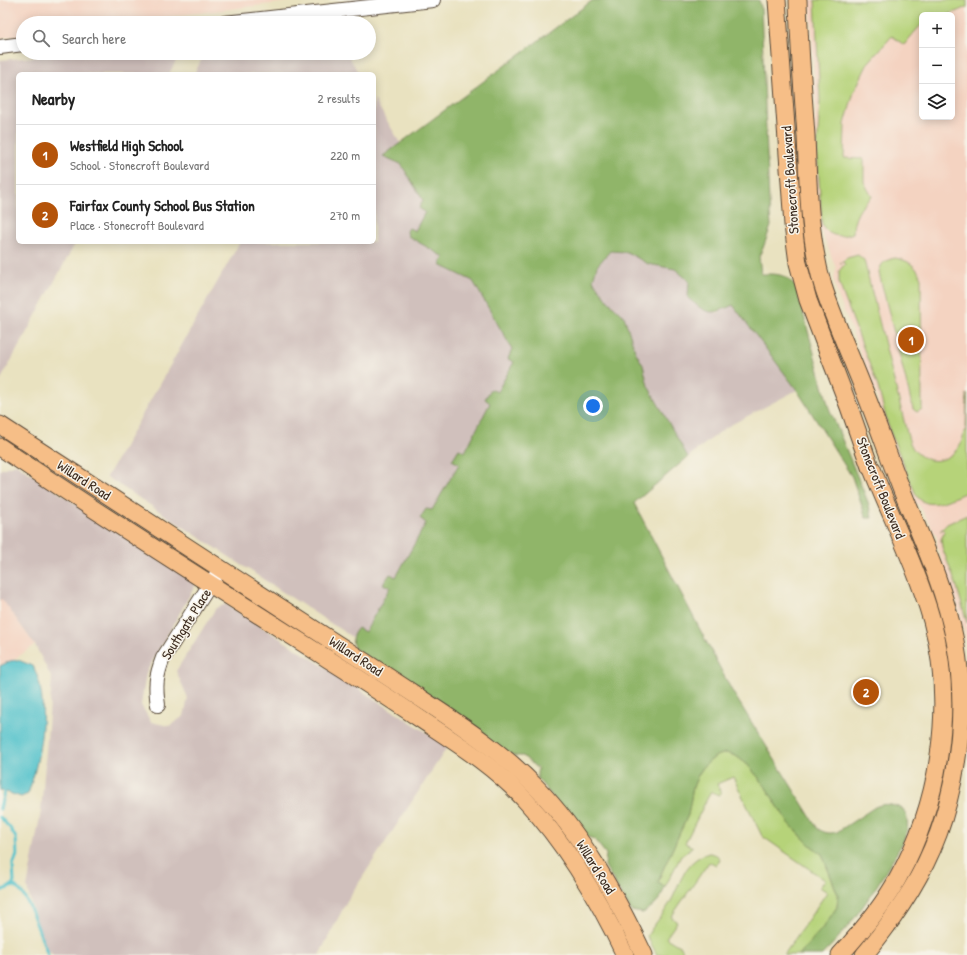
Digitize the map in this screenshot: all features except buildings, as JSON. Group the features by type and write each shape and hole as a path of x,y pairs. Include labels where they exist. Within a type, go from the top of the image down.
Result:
{"main road":[{"name":"Stonecroft Boulevard","path":"777,0 793,225 798,264 808,300 849,406 870,467 899,532 922,592 934,634 943,692 941,740 938,761 928,808 919,834 898,878 888,894 840,955"},
{"name":"Stonecroft Boulevard","path":"798,0 808,185 816,258 823,286 834,318 942,590 955,642 961,691 961,726 958,753 947,806 934,846 924,870 910,894 880,936 864,955"},
{"name":"Willard Road","path":"0,425 220,569 392,679 477,735 506,757 537,788 566,822 585,849 624,912 644,955"},
{"name":"Willard Road","path":"0,447 376,690 467,750 494,770 525,799 556,837 609,920 625,955"}],"street":[{"path":"288,16 433,0"},
{"path":"0,47 16,45"},
{"name":"Southgate Place","path":"158,705 156,680 163,658 220,569"}],"shaded area":[{"path":"0,0 302,0 174,16 16,16 16,36 0,38"},
{"path":"810,0 967,0 967,644 955,595 937,547 937,537 919,505 916,503 885,428 874,387 837,293 834,280 836,268 820,230 812,149 816,108"},
{"path":"16,59 16,60 176,60 170,72 16,72 16,244 75,244 0,381 0,60"},
{"path":"201,60 351,60 358,72 195,72"},
{"path":"376,102 529,358 367,647 107,477 239,244 376,244"},
{"path":"610,251 627,252 648,264 675,269 690,281 688,298 717,313 733,305 797,390 725,428 688,457 648,386 643,365 635,351 624,316 608,301 592,280 597,266"},
{"path":"16,464 196,584 146,673 141,705 151,722 169,726 184,716 188,698 176,671 216,608 226,604 448,746 347,901 319,955 53,955 43,945 27,888 41,811 52,679 35,645 2,599 0,600 0,471 1,469"},
{"path":"2,598 35,645 0,669 0,600"}],"green space":[{"path":"593,0 759,0 761,7 771,226 759,256 761,274 781,275 792,282 796,287 829,408 868,502 872,518 866,518 852,477 797,390 733,305 714,312 705,310 688,298 689,281 675,269 648,264 627,252 610,251 597,266 593,280 608,301 624,316 635,351 643,365 648,386 688,457 634,503 732,691 818,829 827,833 837,832 875,807 886,804 903,809 907,817 908,825 905,838 885,872 857,915 822,955 799,955 825,925 837,907 838,895 822,854 810,845 788,822 763,783 748,765 736,756 726,753 716,756 704,766 693,787 688,815 658,883 665,887 661,896 654,905 643,913 631,911 605,866 606,854 594,839 585,836 537,778 538,769 523,756 515,756 505,751 420,691 418,685 389,667 378,665 354,648 353,645 352,640 354,633 358,628 365,632 390,587 383,584 390,574 396,577 426,523 420,518 426,509 432,510 459,464 452,460 459,449 465,452 490,403 485,399 491,389 497,392 514,362 508,359 512,349 473,281 440,265 444,257 408,236 407,231 409,228 415,231 425,212 419,208 423,200 401,164 383,156"},
{"path":"815,0 967,0 967,7 955,12 919,12 919,27 904,45 892,36 868,63 854,92 845,124 844,158 864,159 864,182 872,197 864,204 858,213 854,222 853,233 844,236 831,234 822,224 817,150 820,100"},
{"path":"858,255 864,260 908,437 912,448 917,453 924,458 940,460 954,453 959,447 964,431 966,431 967,394 967,492 933,504 921,500 916,495 889,429 878,387 839,283 839,271 845,264 843,262 840,263 847,258"},
{"path":"895,258 904,260 911,264 917,270 921,278 922,409 917,412 913,409 879,273 884,262"},
{"path":"967,515 967,623 957,587 942,547 941,539 945,531 943,529 940,531 947,524"},
{"path":"726,753 736,756 748,765 763,783 788,822 810,845 822,854 838,895 837,907 825,925 799,955 784,955 827,892 820,887 825,880 762,836 733,777 717,784 721,793 718,795 711,791 685,843 693,847 681,856 665,887 658,883 688,815 693,787 698,775 704,766 716,756"},
{"path":"709,853 717,855 720,859 716,866 709,862 671,917 677,922 666,938 681,947 684,955 657,955 647,936 668,907 684,873 694,861"}],"water":[{"path":"18,660 33,666 42,695 42,730 40,747 28,794 21,797 0,790 0,666 10,661"}],"waterway":[{"path":"0,809 4,792"},
{"path":"0,817 10,828 16,838 17,855 13,865 14,882 10,887"},
{"path":"0,891 15,886 22,893 29,905 48,955"}],"place":[{"name":"Westfield High School","path":"911,340"},
{"name":"Fairfax County School Bus Station","path":"866,692"}]}
